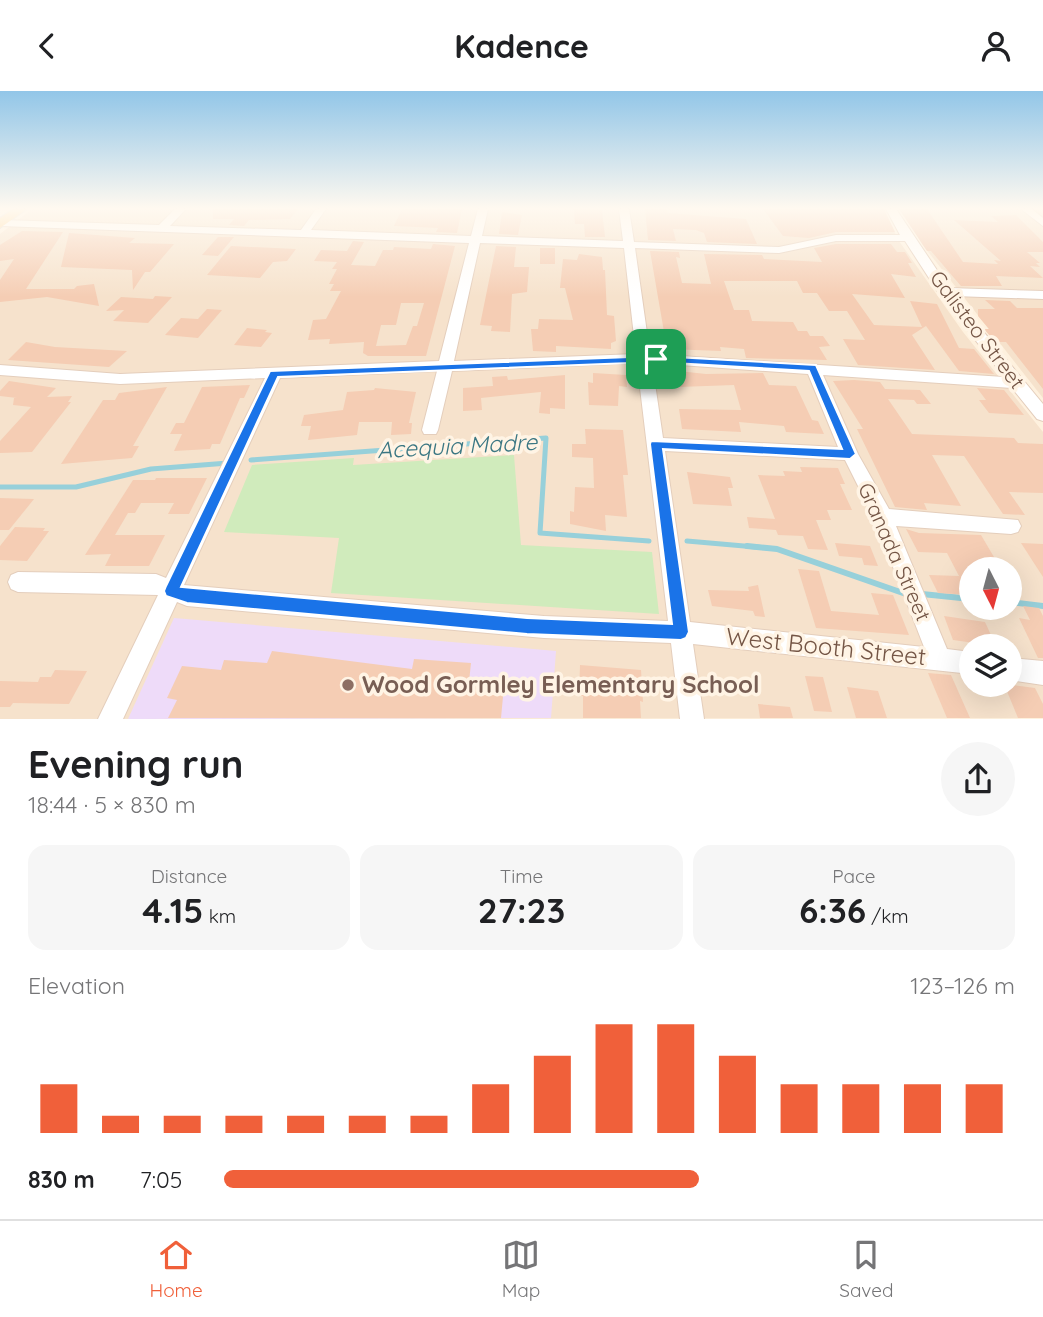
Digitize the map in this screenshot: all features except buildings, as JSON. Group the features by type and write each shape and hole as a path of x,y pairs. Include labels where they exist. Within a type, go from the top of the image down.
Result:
{"street":[{"path":"455,238 779,250 796,249 835,238"},
{"path":"628,238 692,719"},
{"name":"Galisteo Street","path":"908,238 946,292 1042,413"},
{"path":"430,430 475,239"},
{"path":"946,292 1043,295"},
{"path":"0,370 110,379 644,358 1017,383"},
{"name":"Granada Street","path":"813,368 850,454 883,517 940,659"},
{"path":"110,719 274,374"},
{"path":"656,444 850,454"},
{"path":"883,517 1011,526"},
{"name":"West Booth Street","path":"18,582 156,584 187,596 536,627 681,632 959,661"},
{"path":"1022,670 1043,673"}],"shaded area":[{"path":"0,238 898,238 963,332 1043,432 1043,718 0,719"},
{"path":"919,238 1043,238 1043,398"},
{"name":"Wood Gormley Elementary School","path":"174,618 556,651 551,718 128,719"}],"green space":[{"path":"514,455 521,545 652,552 659,614 331,593 339,538 224,532 252,465 354,458 353,465"}],"waterway":[{"name":"Acequia Madre","path":"251,460 546,438 540,533 649,541"},
{"name":"Acequia Madre","path":"0,487 76,487 151,469 228,463"},
{"name":"Acequia Madre","path":"687,541 767,548"},
{"name":"Acequia Madre","path":"747,546 767,548"},
{"name":"Acequia Madre","path":"767,548 777,549 903,593"},
{"name":"Acequia Madre","path":"922,594 959,598"},
{"name":"Acequia Madre","path":"1022,603 1043,606"}],"place":[{"name":"Wood Gormley Elementary School","path":"348,685"}],"route":[{"path":"656,359 813,368 850,454 656,444 681,632 527,626 187,596 171,591 274,374 656,359"}]}
